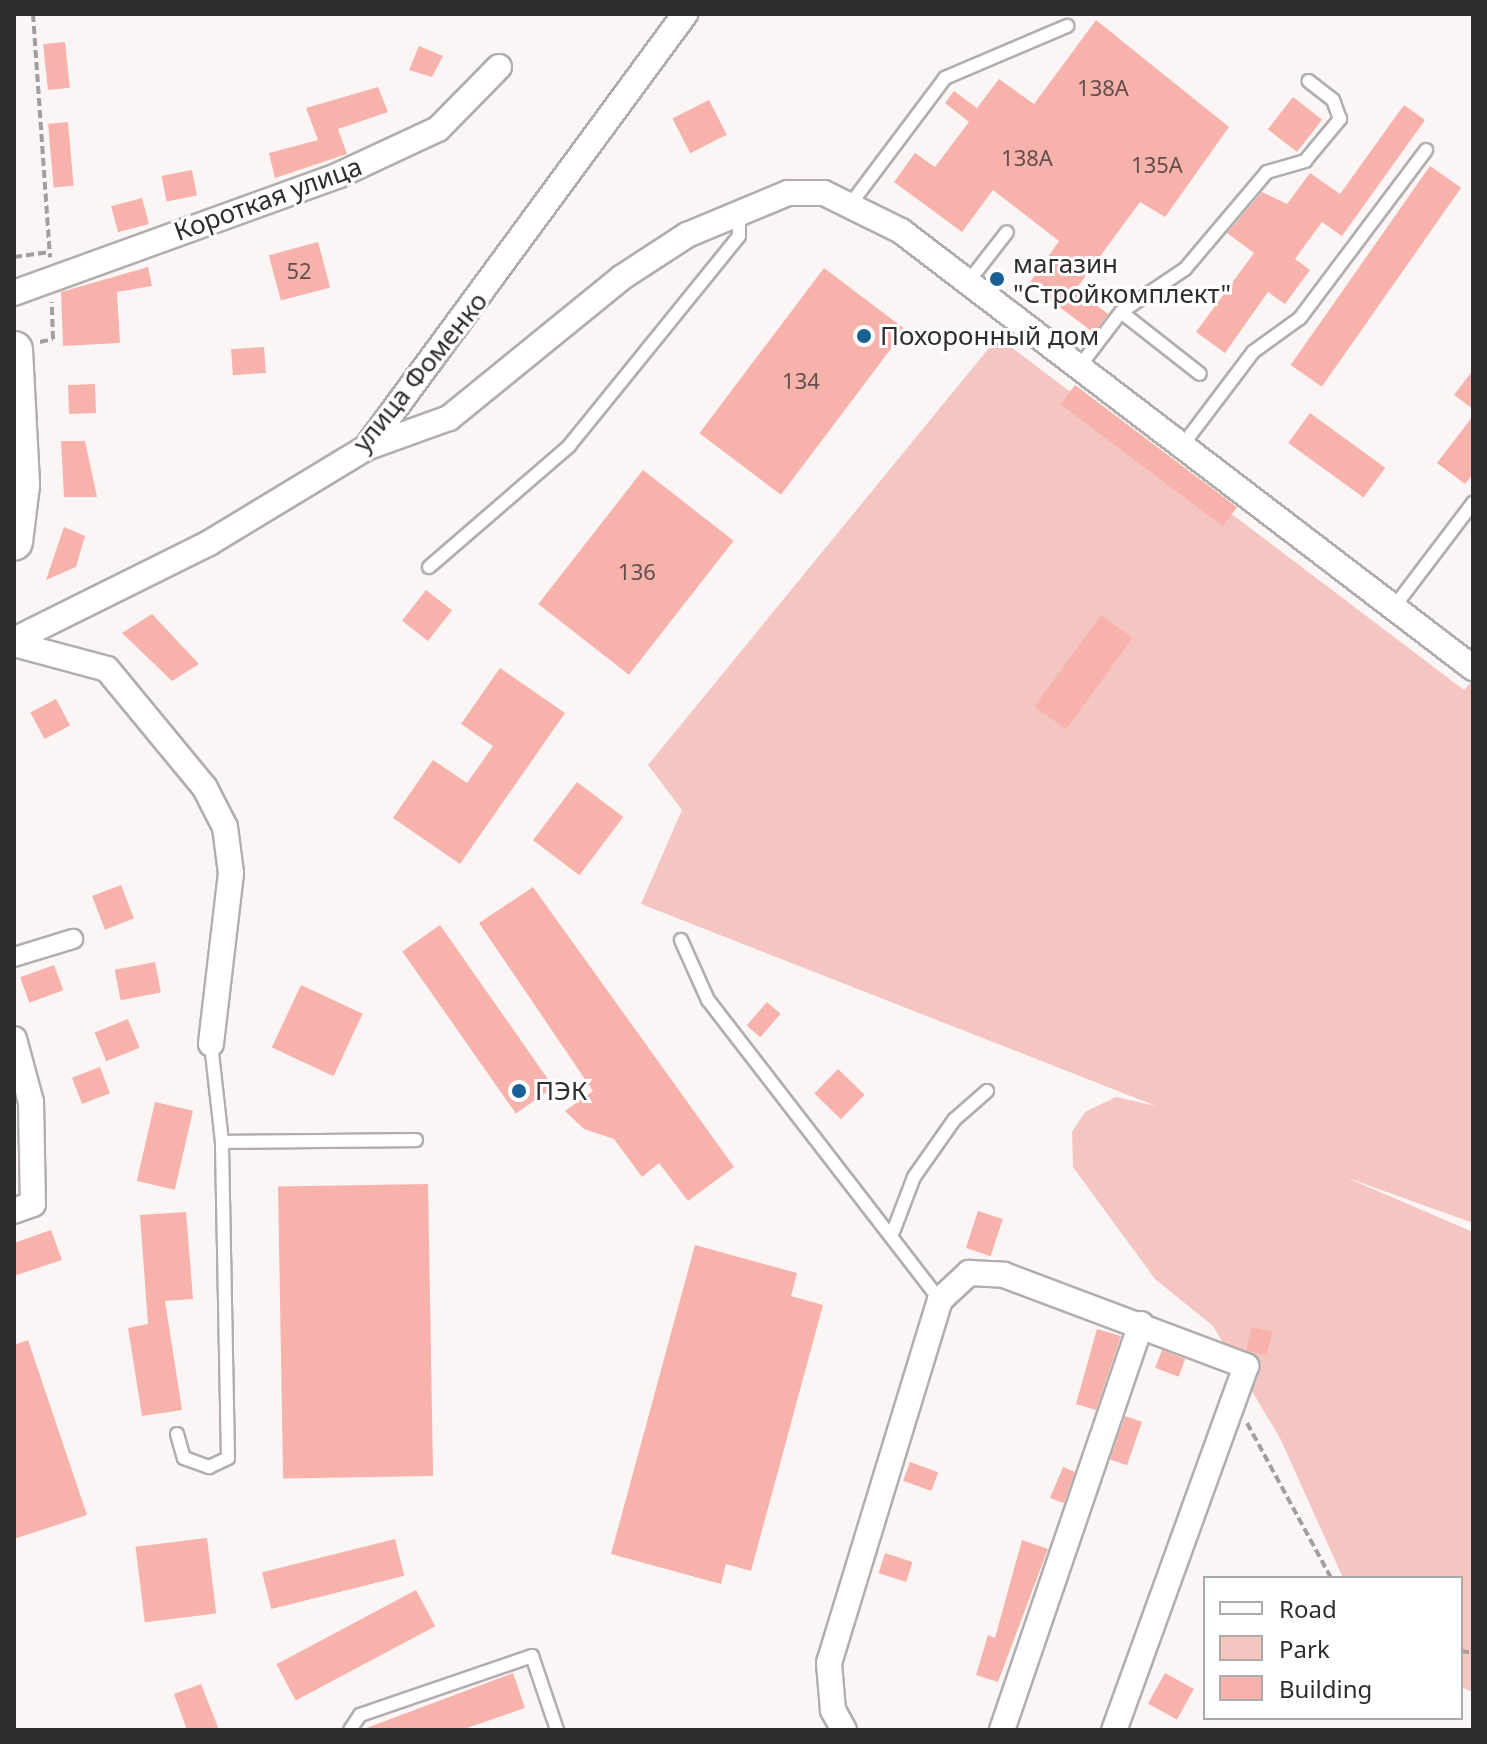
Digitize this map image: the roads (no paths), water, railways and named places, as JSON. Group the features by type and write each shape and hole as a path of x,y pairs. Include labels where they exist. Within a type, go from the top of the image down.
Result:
{"main road":[{"path":"14,542 21,485 20,347"}],"street":[{"name":"улица Фоменко","path":"14,642 209,543 366,448 685,14"},
{"name":"Короткая улица","path":"14,293 51,262 337,176 438,129 499,67"},
{"path":"366,448 449,418 621,278 739,209 788,193 852,202 968,282 1473,668"},
{"path":"14,642 107,669 205,788 225,827 231,873 211,1044"},
{"path":"14,957 73,939"},
{"path":"14,1039 31,1102 24,1208"},
{"path":"844,1730 833,1710 829,1663 940,1300 969,1273 1004,1275 1246,1366 1114,1730"},
{"path":"1002,1730 1141,1324"}],"lane":[{"path":"852,202 945,78 1067,26"},
{"path":"1079,367 1121,312 1185,269 1267,172 1305,161 1340,119 1333,100 1309,81"},
{"path":"1182,446 1253,352 1300,318 1426,150"},
{"path":"429,567 569,446 739,236 739,209"},
{"path":"968,282 1007,232"},
{"path":"1121,312 1200,374"},
{"path":"1394,607 1473,503"},
{"path":"681,940 708,1000 770,1086 893,1232 940,1300"},
{"path":"177,1434 184,1458 209,1467 228,1458 222,1142 211,1044"},
{"path":"893,1232 914,1177 954,1120 987,1091"},
{"path":"222,1142 416,1140"},
{"path":"350,1730 360,1715 532,1656 557,1730"}],"place":[{"name":"магазин \"Стройкомплект\"","path":"997,279"},
{"name":"Похоронный дом","path":"864,336"},
{"name":"ПЭК","path":"519,1091"}]}
